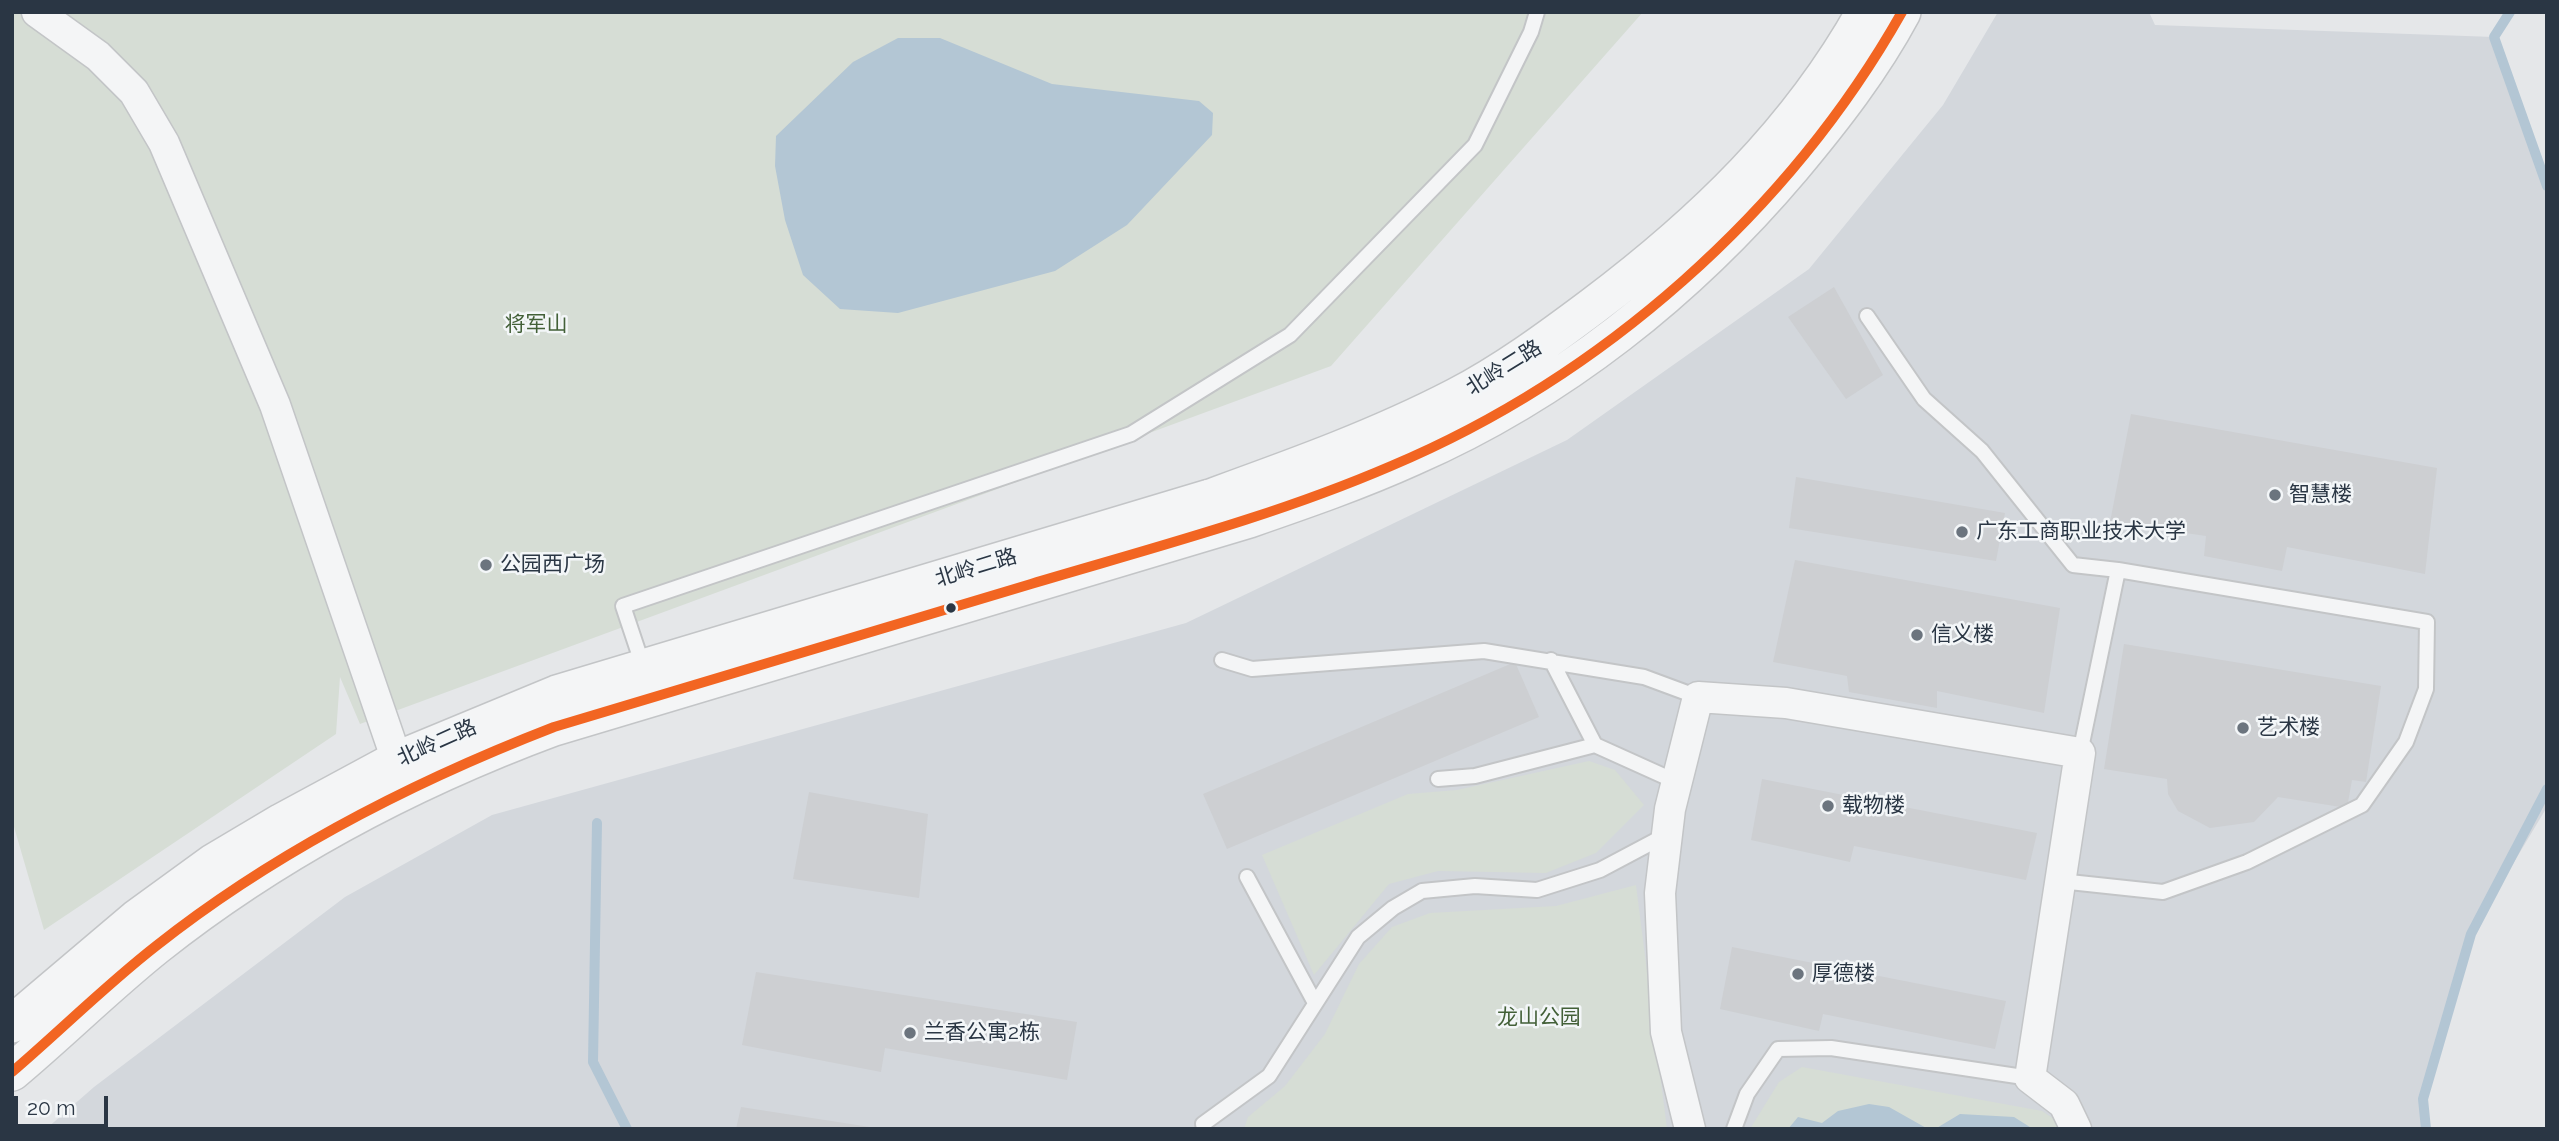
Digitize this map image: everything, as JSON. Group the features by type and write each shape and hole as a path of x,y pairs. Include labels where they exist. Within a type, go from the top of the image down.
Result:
{"street":[{"path":"37,12 98,56 134,92 164,143 275,405 401,774"},
{"name":"北岭二路","path":"648,682 1210,498 1327,455 1458,396 1543,344 1684,234 1729,192 1777,141 1865,12"},
{"name":"北岭二路","path":"12,1024 136,919 213,863 292,816 401,774 557,694 648,682 1249,519 1339,488 1414,457 1478,424 1607,343 1659,303 1710,258 1754,212 1824,129 1860,82 1902,12"},
{"path":"1690,1129 1666,1032 1660,893 1676,782 1698,697 1786,702 2080,753 2030,1078 2064,1104 2076,1129"},
{"name":"北岭二路","path":"12,1072 155,947 401,774"}],"lane":[{"path":"648,682 623,606 1131,435 1290,335 1475,145 1531,32 1536,12"},
{"path":"1867,316 1924,398 1982,451 2073,565 2118,570 2427,622 2426,689 2406,742 2362,805 2247,862 2163,892 2060,881"},
{"path":"2080,753 2118,570"},
{"path":"1222,660 1252,669 1484,651 1644,677 1698,697"},
{"path":"1550,660 1595,745 1676,782"},
{"path":"1438,779 1475,776 1595,745"},
{"path":"1204,1129 1202,1124 1269,1076 1358,937 1393,908 1422,891 1475,886 1537,890 1600,870 1667,834"},
{"path":"1247,877 1315,1003"},
{"path":"1734,1129 1747,1094 1778,1049 1831,1048 2030,1078"}],"shaded area":[{"name":"广东工商职业技术大学","path":"1998,12 2149,12 2155,25 2494,37 2547,186 2547,807 2471,934 2423,1099 2426,1129 46,1129 94,1087 345,897 492,815 1186,623 1567,440 1809,269 1943,105"}],"green space":[{"name":"将军山","path":"12,12 1643,12 1331,366 360,724 340,677 336,734 44,930 12,820"},
{"path":"1589,761 1615,770 1644,805 1596,853 1546,873 1438,871 1389,884 1314,975 1262,855 1408,794 1457,790"},
{"name":"龙山公园","path":"1636,885 1667,1129 1244,1129 1248,1117 1285,1086 1325,1034 1359,964 1392,927 1430,913 1556,906"},
{"path":"1802,1067 2042,1111 2060,1123 2062,1129 1750,1129 1779,1082"}],"water":[{"path":"898,38 940,38 1052,84 1199,101 1213,113 1212,135 1127,225 1055,271 898,313 840,309 803,275 785,220 775,166 776,136 853,62"},
{"path":"1869,1104 1889,1107 1928,1129 1788,1129 1798,1117 1822,1123 1838,1111"},
{"path":"1960,1114 2014,1117 2033,1129 1935,1129"}],"building":[{"path":"1834,287 1883,375 1846,399 1788,317"},
{"name":"智慧楼","path":"2131,414 2437,468 2425,574 2287,547 2282,571 2204,556 2206,536 2110,522"},
{"path":"1796,477 2005,513 1996,561 1789,528"},
{"name":"信义楼","path":"1795,560 2060,608 2044,713 1937,691 1937,708 1849,692 1847,676 1773,662"},
{"name":"艺术楼","path":"2124,644 2381,686 2366,782 2352,780 2347,808 2278,797 2254,822 2210,828 2178,811 2168,794 2167,779 2104,769"},
{"path":"1515,662 1539,717 1227,849 1203,794"},
{"name":"载物楼","path":"1762,779 2037,833 2026,880 1854,846 1850,862 1751,840"},
{"path":"809,792 928,814 919,898 793,879"},
{"name":"厚德楼","path":"1732,947 2006,1001 1995,1049 1823,1014 1819,1031 1720,1009"},
{"name":"兰香公寓2栋","path":"756,972 1077,1022 1067,1080 885,1048 881,1072 742,1045"},
{"path":"741,1107 870,1127 736,1129"}],"waterway":[{"path":"2510,12 2494,37 2547,186"},
{"path":"2426,1129 2423,1099 2471,934 2547,789"},
{"path":"597,823 593,1062 627,1129"}],"transit line":[{"path":"12,1072 119,976 249,879 297,849 397,795 501,748 554,727 1258,516 1391,466 1469,429 1544,386 1616,336 1683,281 1746,220 1804,155 1856,85 1902,12"}],"place":[{"name":"智慧楼","path":"2275,495"},
{"name":"广东工商职业技术大学","path":"1962,532"},
{"name":"公园西广场","path":"486,565"},
{"name":"信义楼","path":"1917,635"},
{"name":"艺术楼","path":"2243,728"},
{"name":"载物楼","path":"1828,806"},
{"name":"厚德楼","path":"1798,974"},
{"name":"兰香公寓2栋","path":"910,1033"}]}
